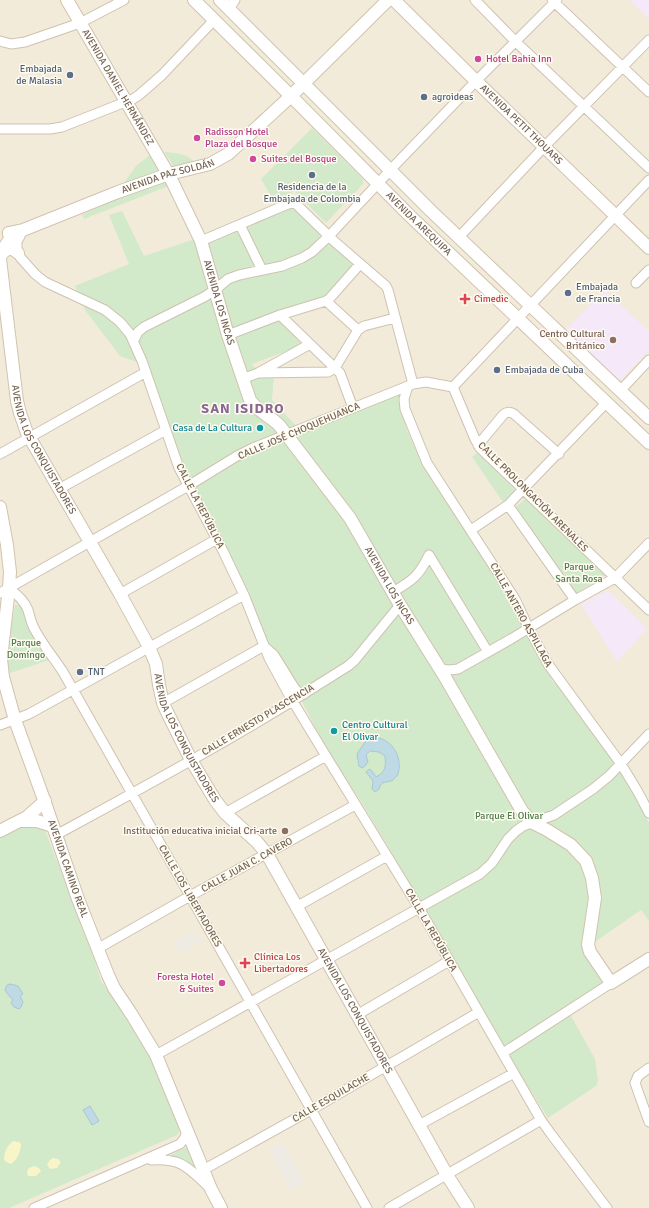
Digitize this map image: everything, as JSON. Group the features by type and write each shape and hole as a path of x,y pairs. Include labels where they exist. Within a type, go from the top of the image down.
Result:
{"main road":[{"name":"AVENIDA DANIEL HERNÁNDEZ","path":"67,0 169,174"},
{"name":"AVENIDA AREQUIPA","path":"194,0 471,275 524,311 578,351 649,418"},
{"name":"AVENIDA PAZ SOLDÁN","path":"4,230 23,230 118,192 169,174 203,166 228,154 291,96 388,0"},
{"name":"AVENIDA PETIT THOUARS","path":"394,0 649,248"},
{"name":"AVENIDA AREQUIPA","path":"228,3 390,170 484,261 565,364 649,443"},
{"name":"AVENIDA LOS INCAS","path":"169,174 201,241 242,379 252,404 276,422 314,473 346,512 400,605 440,669 522,811 533,823 571,844 583,857 588,866 595,898 588,945 590,952 611,983"},
{"path":"0,256 10,239 4,230"},
{"path":"0,256 8,249 18,253"},
{"name":"AVENIDA LOS CONQUISTADORES","path":"0,256 17,401 22,419 30,437 149,646 156,664 163,703 191,760 215,800 225,813 257,842 266,854 447,1175 468,1208"},
{"path":"471,275 484,261"},
{"path":"565,364 578,351"},
{"name":"AVENIDA CAMINO REAL","path":"0,507 10,572 5,591 1,658 3,677 15,720 54,831 108,976 156,1055 211,1189 221,1208"},
{"path":"0,831 33,813 44,801"},
{"path":"20,821 37,821 54,831"},
{"path":"611,983 649,959"}],"street":[{"path":"0,41 17,44 80,23 124,0"},
{"path":"475,0 516,42 649,168"},
{"path":"134,340 138,332 144,327 204,297 215,290 224,281 233,277 282,266 302,258 312,252 555,1 649,92"},
{"path":"0,129 50,129 62,127 140,95 162,75 214,20"},
{"path":"459,237 544,147 649,40"},
{"path":"453,387 649,180"},
{"name":"CALLE ANTERO ASPILLAGA","path":"240,225 288,204 294,203 386,286 395,318 410,385 404,399 405,409 421,450 434,475 515,599 548,664 621,764 649,813"},
{"path":"201,241 240,225 262,270"},
{"path":"18,253 16,249 17,242 23,230"},
{"name":"CALLE LA REPÚBLICA","path":"18,253 35,274 45,282 109,313 126,328 134,340 179,468 217,539 244,594 269,658 355,805 419,908 541,1120 550,1134 607,1208"},
{"path":"228,334 280,315 326,301 360,264"},
{"path":"636,283 649,270"},
{"path":"326,301 358,330"},
{"path":"280,315 340,373 353,408"},
{"path":"258,373 328,372 335,368 358,330 364,326 395,318"},
{"path":"242,379 258,373 310,344"},
{"path":"620,391 649,360"},
{"path":"0,454 146,372"},
{"name":"CALLE JOSÉ CHOQUEHUANCA","path":"5,591 245,452 410,385 426,382 453,387"},
{"name":"CALLE PROLONGACIÓN ARENALES","path":"453,387 478,445 649,610"},
{"path":"471,530 508,505 524,490 607,402"},
{"path":"478,445 504,414 510,412 559,454"},
{"path":"59,489 166,430"},
{"path":"508,505 575,600"},
{"path":"120,594 217,539"},
{"path":"440,669 458,669 615,578 649,543"},
{"path":"393,592 421,571 429,555 488,652"},
{"name":"CALLE LOS LIBERTADORES","path":"5,591 21,598 28,609 30,621 35,630 60,667 367,1208"},
{"path":"0,725 29,714 244,594"},
{"name":"CALLE ERNESTO PLASCENCIA","path":"54,831 132,794 304,694 348,666 355,660 400,605"},
{"path":"163,703 264,646"},
{"name":"CALLE LA REPÚBLICA","path":"264,646 274,655 295,689 304,694"},
{"path":"156,1055 480,874 488,867 508,839 522,826 559,812 602,782 649,734"},
{"path":"225,813 326,756"},
{"name":"CALLE JUAN C. CAVERO","path":"97,949 355,805"},
{"path":"296,907 387,856"},
{"path":"357,1015 449,961"},
{"path":"503,1053 611,983"},
{"name":"CALLE ESQUILACHE","path":"203,1170 387,1067 479,1012"},
{"path":"649,1068 638,1076 635,1083 649,1122"},
{"path":"419,1125 514,1073"},
{"path":"389,1208 541,1120"},
{"path":"34,1208 180,1144 187,1132"},
{"path":"145,1160 167,1159 178,1162 188,1168 211,1189"}],"shaded area":[{"path":"0,0 649,0 649,1208 0,1208"},
{"path":"630,0 649,0 649,17 648,18"},
{"name":"Centro Cultural Británico","path":"605,290 649,331 649,350 619,382 565,330"},
{"path":"607,591 613,595 647,629 617,662 581,604"},
{"path":"191,933 193,938 199,935 203,941 180,953 174,942"},
{"path":"282,1142 305,1182 291,1190 268,1150"}],"green space":[{"path":"312,128 363,179 363,184 326,223 295,192 274,201 261,179"},
{"path":"164,152 187,156 193,162 176,166 173,165"},
{"path":"150,155 159,170 123,184 136,166"},
{"path":"169,179 171,185 84,219 82,215 122,196"},
{"name":"Parque El Olivar","path":"288,208 298,211 357,266 320,299 280,320 302,345 252,364 258,371 274,375 272,400 300,430 399,392 406,428 417,453 499,579 522,621 539,658 550,672 552,681 560,686 625,776 649,823 649,921 641,910 586,948 604,981 566,1007 595,1059 598,1081 596,1086 548,1118 499,1041 359,798 331,758 295,688 267,641 247,598 220,532 191,483 145,365 120,356 85,310 75,286 129,264 109,215 122,211 144,256"},
{"path":"477,453 515,490 514,494 503,502 472,457"},
{"name":"Parque Santa Rosa","path":"526,498 606,575 574,595 514,509"},
{"name":"Parque Domíngo","path":"22,604 52,659 7,674 5,665 15,605"},
{"path":"23,823 44,828 89,943 101,981 146,1048 181,1128 177,1135 9,1208 0,1208 0,835"},
{"path":"190,1146 200,1171 170,1155"}],"sand":[{"path":"13,1141 19,1142 21,1147 17,1158 11,1164 4,1160 4,1157 6,1149"},
{"path":"53,1158 58,1159 61,1162 57,1168 50,1169 47,1165"},
{"path":"34,1166 39,1168 41,1171 36,1176 28,1176 27,1171 29,1168"}],"water":[{"path":"373,737 380,738 391,745 399,761 398,775 391,781 381,784 379,789 375,792 372,789 373,781 366,772 369,769 376,777 382,773 385,766 385,756 379,752 370,751 366,755 368,762 362,768 359,766 357,754 365,742"},
{"path":"10,984 18,986 23,994 20,996 23,1002 19,1009 14,1007 11,1003 13,1000 5,990 7,985"},
{"path":"90,1106 99,1121 92,1125 83,1110"}],"place":[{"name":"Hotel Bahia Inn","path":"478,59"},
{"name":"Embajada de Malasia","path":"70,75"},
{"name":"agroideas","path":"424,97"},
{"name":"Radisson Hotel Plaza del Bosque","path":"197,138"},
{"name":"Suites del Bosque","path":"253,159"},
{"name":"Residencia de la Embajada de Colombia","path":"312,175"},
{"name":"Embajada de Francia","path":"568,293"},
{"name":"Cimedic","path":"465,299"},
{"name":"Centro Cultural Británico","path":"613,340"},
{"name":"Embajada de Cuba","path":"497,370"},
{"name":"Casa de La Cultura","path":"260,428"},
{"name":"TNT","path":"80,672"},
{"name":"Centro Cultural El Olivar","path":"334,731"},
{"name":"Institución educativa inicial Cri-arte","path":"285,831"},
{"name":"Clínica Los Libertadores","path":"245,963"},
{"name":"Foresta Hotel & Suites","path":"222,983"}],"district":[{"name":"SAN ISIDRO","path":"243,408"}]}
